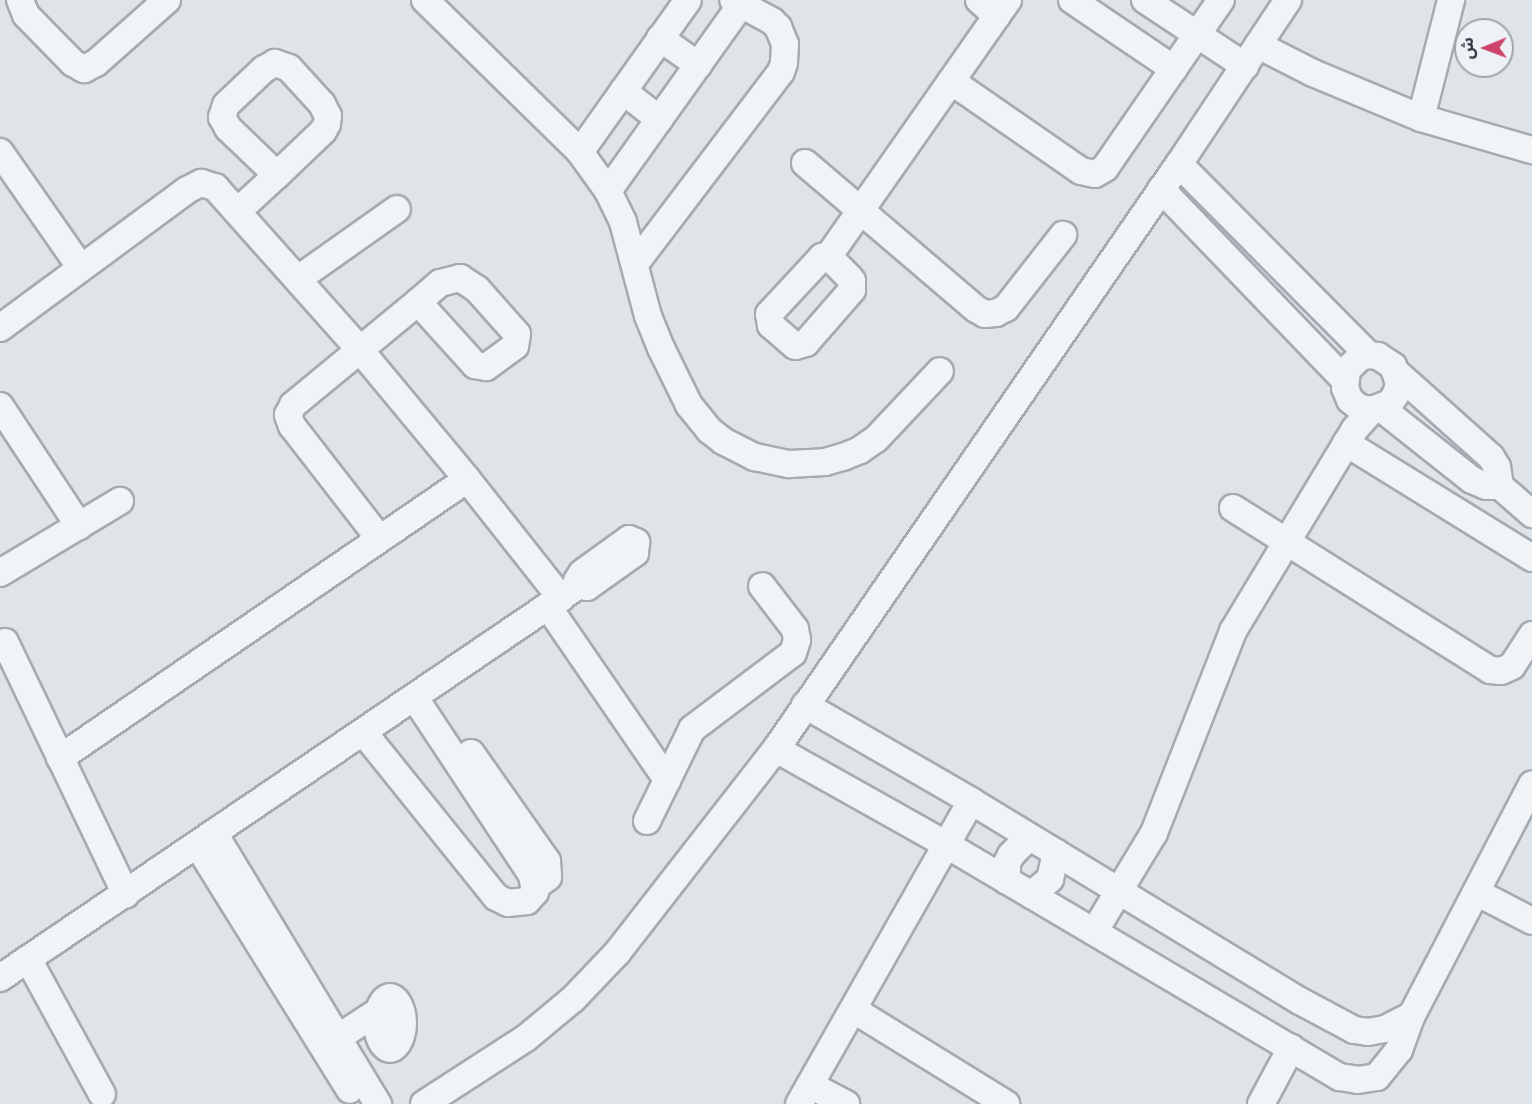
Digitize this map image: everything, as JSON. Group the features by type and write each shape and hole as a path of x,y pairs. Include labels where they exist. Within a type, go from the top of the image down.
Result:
{"lane":[{"path":"20,0 26,15 73,63 84,69 96,63 167,0"},
{"path":"425,0 580,152 608,191 623,222 652,327 689,405 709,430 723,441 755,457 780,463 807,464 834,459 860,450 876,439 940,370"},
{"path":"580,152 687,0"},
{"path":"1072,0 1174,69"},
{"path":"1145,0 1198,35 1251,56 1312,73 1421,118 1532,150"},
{"path":"951,81 1081,171 1095,174 1105,168 1221,0"},
{"path":"424,1104 526,1038 573,999 617,953 776,749 1179,164 1288,0"},
{"path":"1421,118 1452,0"},
{"path":"608,191 698,65 737,2 772,21 778,27 786,53 781,72 634,264"},
{"path":"828,257 951,81 995,5"},
{"path":"660,38 698,65"},
{"path":"623,91 659,119"},
{"path":"0,152 81,268"},
{"path":"805,163 976,309 985,314 996,314 1006,308 1063,235"},
{"path":"1179,164 1369,355 1387,360 1397,373 1491,458 1497,467 1500,486 1532,514"},
{"path":"239,210 277,176"},
{"path":"0,328 193,186 208,184 216,187 239,210 360,350 563,597 667,780"},
{"path":"1161,189 1344,379"},
{"path":"298,279 397,208"},
{"path":"379,538 292,426 288,416 293,405 418,302"},
{"path":"1369,355 1353,363 1344,379 1344,388 1350,400 1360,408 1376,409 1472,480 1486,486 1500,486"},
{"path":"1094,932 1154,833 1233,631 1346,442 1376,409 1390,403 1396,394 1399,384 1397,373"},
{"path":"4,421 79,526"},
{"path":"1346,442 1532,558"},
{"path":"60,758 467,479"},
{"path":"0,573 120,501"},
{"path":"1233,508 1284,543 1490,670 1501,671 1512,666 1532,634"},
{"path":"647,821 692,729 793,653 797,640 795,629 762,586"},
{"path":"1,976 126,894 563,597"},
{"path":"5,642 126,894"},
{"path":"364,733 496,897 508,903 527,901 532,897 536,886 548,877 549,867 497,806 422,694"},
{"path":"805,705 971,801 1300,1001 1354,1030 1368,1032 1385,1029 1412,1015"},
{"path":"776,749 947,846 1340,1077 1358,1080 1377,1077 1399,1050 1412,1015 1532,784"},
{"path":"846,1104 805,1094 971,801"},
{"path":"1007,881 1007,863 1011,855 1024,842 1033,839"},
{"path":"206,840 339,1036 378,1104"},
{"path":"206,840 358,1104"},
{"path":"1031,895 1050,879 1056,853"},
{"path":"1476,892 1532,921"},
{"path":"28,959 102,1094"},
{"path":"854,1010 1006,1104"},
{"path":"339,1036 377,1012"},
{"path":"1261,1104 1291,1048"}]}
